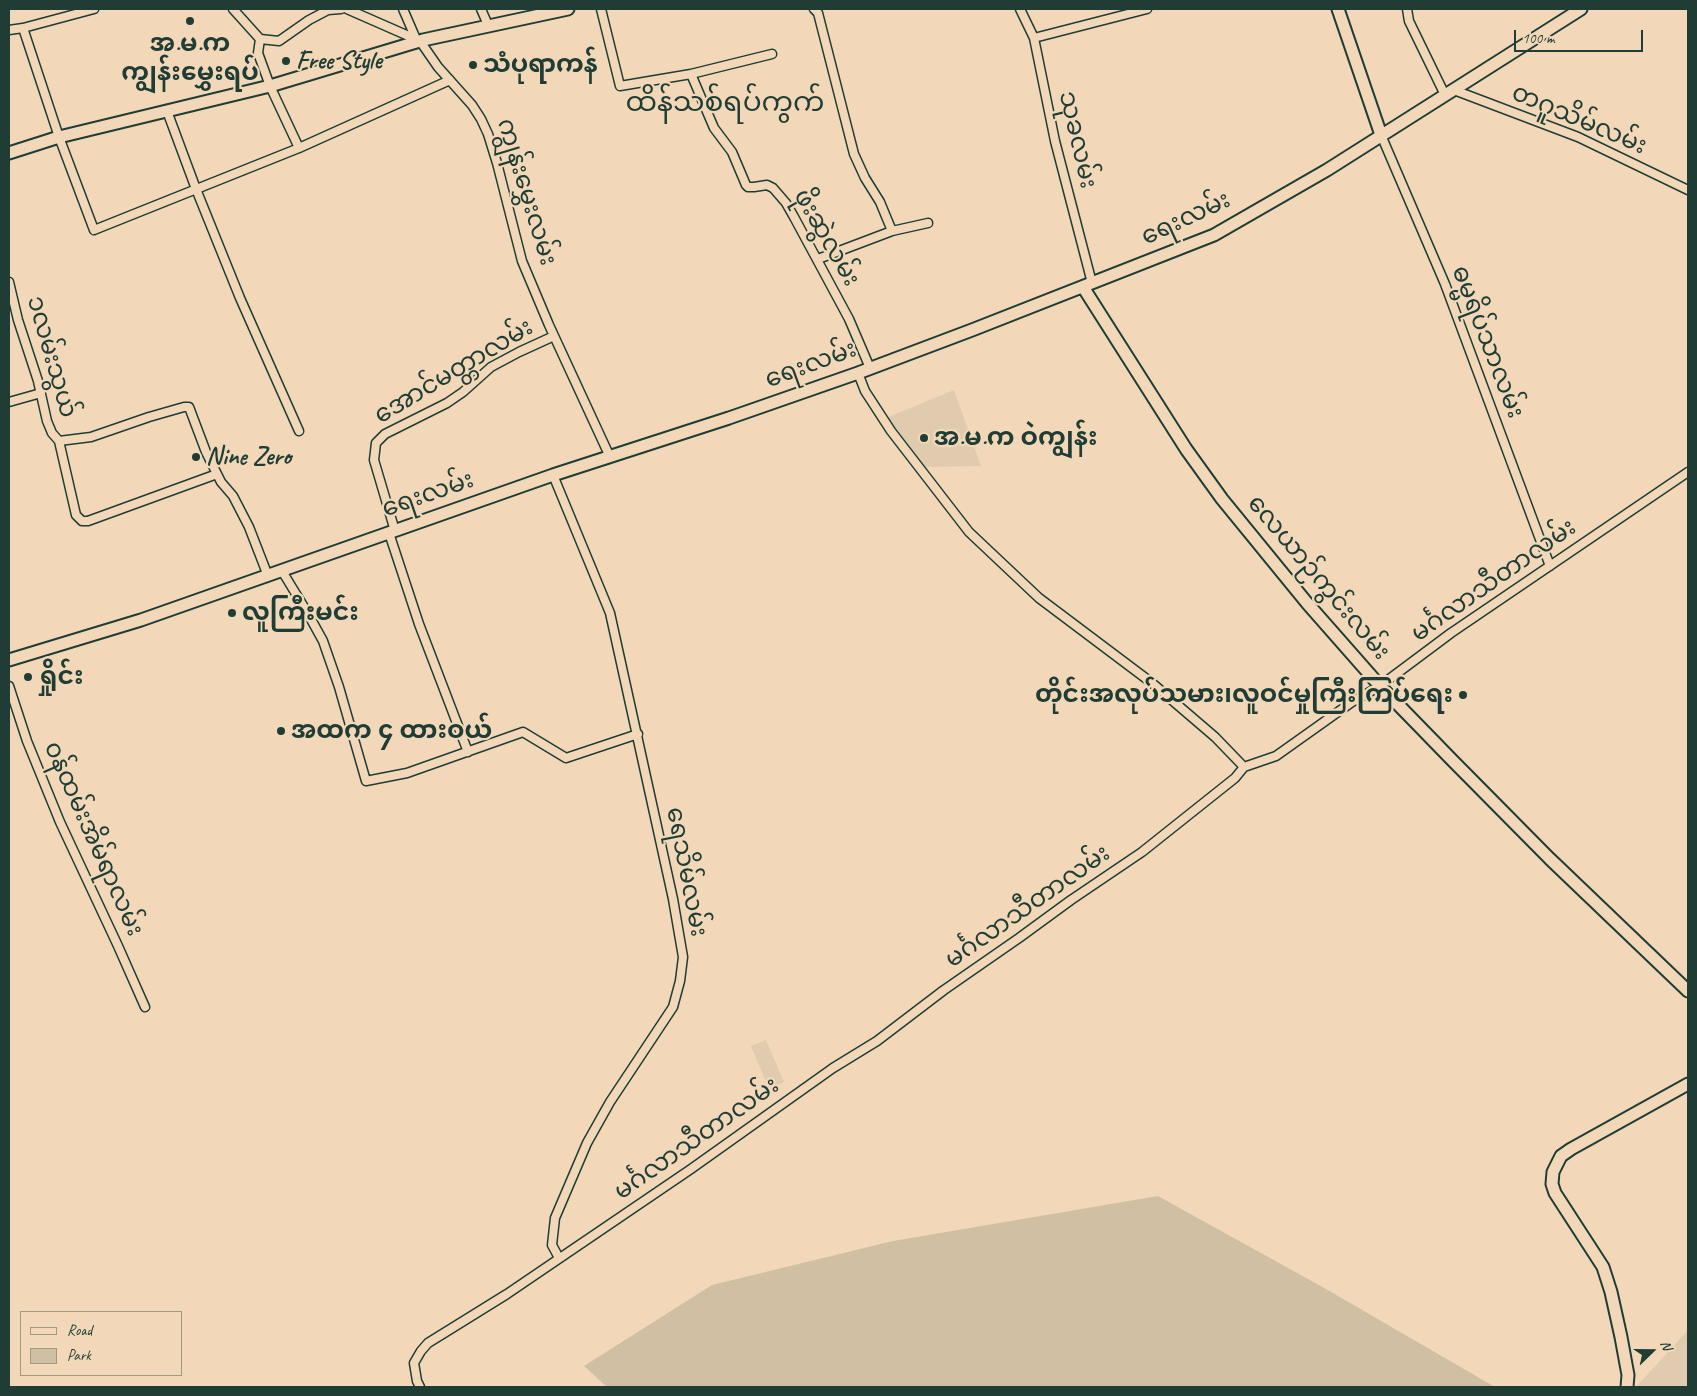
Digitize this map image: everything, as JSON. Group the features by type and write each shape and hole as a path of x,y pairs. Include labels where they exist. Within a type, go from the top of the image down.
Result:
{"street":[{"path":"9,30 94,9"},
{"path":"233,9 260,39 278,41 321,13 328,10 341,9"},
{"path":"347,9 418,40"},
{"name":"ကျွန်းမွှေးလမ်း","path":"403,9 418,40 438,67 472,105 488,134 522,261 610,458"},
{"path":"481,9 488,25"},
{"path":"9,152 59,137 270,86 418,40 568,9"},
{"path":"600,9 620,86 691,74 772,54"},
{"path":"814,9 818,13 822,25 854,154 864,178 880,202 892,231"},
{"name":"သုခလမ်း","path":"1020,9 1034,38 1088,285"},
{"path":"1034,38 1135,10 1147,9"},
{"path":"1338,9 1381,135"},
{"path":"1407,9 1408,21 1449,92"},
{"name":"ရေးလမ်း","path":"9,660 141,620 553,476 730,418 858,373 1088,285 1214,234 1327,170 1581,9"},
{"path":"23,28 59,137 94,230 299,148 450,80"},
{"path":"260,39 258,53 270,86 299,148"},
{"name":"ဖိုးဆွဲလမ်း","path":"691,74 714,128 732,152 746,185 748,187 766,185 777,192 794,217 849,318 870,368"},
{"name":"တဂူသိမ်လမ်း","path":"1449,92 1578,137 1688,190"},
{"path":"167,111 240,298 300,432"},
{"name":"ဓမ္မရိပ်သာလမ်း","path":"1381,135 1445,284 1550,566"},
{"path":"818,259 892,231 928,223"},
{"name":"၁လမ်းသွယ်","path":"9,282 18,320 24,334 41,393 47,421 52,433 59,441 76,515 82,521 88,521 217,474"},
{"name":"လေယာဉ်ကွင်းလမ်း","path":"1088,285 1186,448 1222,499 1307,603 1380,686 1550,860 1688,992"},
{"path":"9,323 18,320"},
{"name":"အောင်မတ္တာလမ်း","path":"392,532 374,460 376,443 385,434 447,403 463,392 491,367 554,336"},
{"path":"858,373 865,391 891,431 969,532 1039,598 1152,683 1214,737 1244,767"},
{"path":"9,402 41,393"},
{"path":"59,441 91,436 175,409 189,407 206,452 217,474 233,496 249,527 268,576"},
{"name":"မင်္ဂလာသီတာလမ်း","path":"420,1387 414,1363 421,1350 428,1343 507,1294 833,1068 877,1041 944,990 1142,852 1235,778 1244,767 1276,756 1352,702 1380,686 1451,633 1688,472"},
{"name":"ရေသိမ်လမ်း","path":"553,476 610,612 638,734 683,957 680,981 673,1007 610,1102 587,1143 555,1218 552,1245 559,1258"},
{"path":"392,532 419,624 468,752"},
{"path":"282,571 308,612 322,641 342,695 366,782 407,773 524,732 566,758 638,734"},
{"name":"၀န်ထမ်းအိမ်ရာလမ်း","path":"9,686 28,741 60,822 118,946 144,1007"},
{"path":"1627,1387 1628,1375 1621,1337 1611,1292 1603,1267 1555,1193 1552,1184 1552,1172 1561,1156 1570,1149 1688,1084"}],"shaded area":[{"path":"954,390 981,466 924,467 886,418"},
{"path":"766,1040 784,1082 769,1089 751,1046"},
{"path":"1688,1330 1688,1387 1636,1387 1668,1352"}],"green space":[{"path":"1158,1196 1326,1289 1495,1387 607,1387 584,1366 712,1285 893,1241"}],"place":[{"name":"အ.မ.က ကျွန်းမွှေးရပ်","path":"190,21"},
{"name":"Free Style","path":"286,61"},
{"name":"သံပုရာကန်","path":"473,65"},
{"name":"အ.မ.က ဝဲကျွန်း","path":"924,438"},
{"name":"Nine Zero","path":"196,457"},
{"name":"လူကြီးမင်း","path":"232,613"},
{"name":"ရှိုင်း","path":"28,677"},
{"name":"တိုင်းအလုပ်သမား၊လူဝင်မှုကြီးကြပ်ရေး","path":"1463,695"},
{"name":"အထက ၄ ထားဝယ်","path":"281,731"}],"district":[{"name":"ထိန်သစ်ရပ်ကွက်","path":"725,104"}]}
